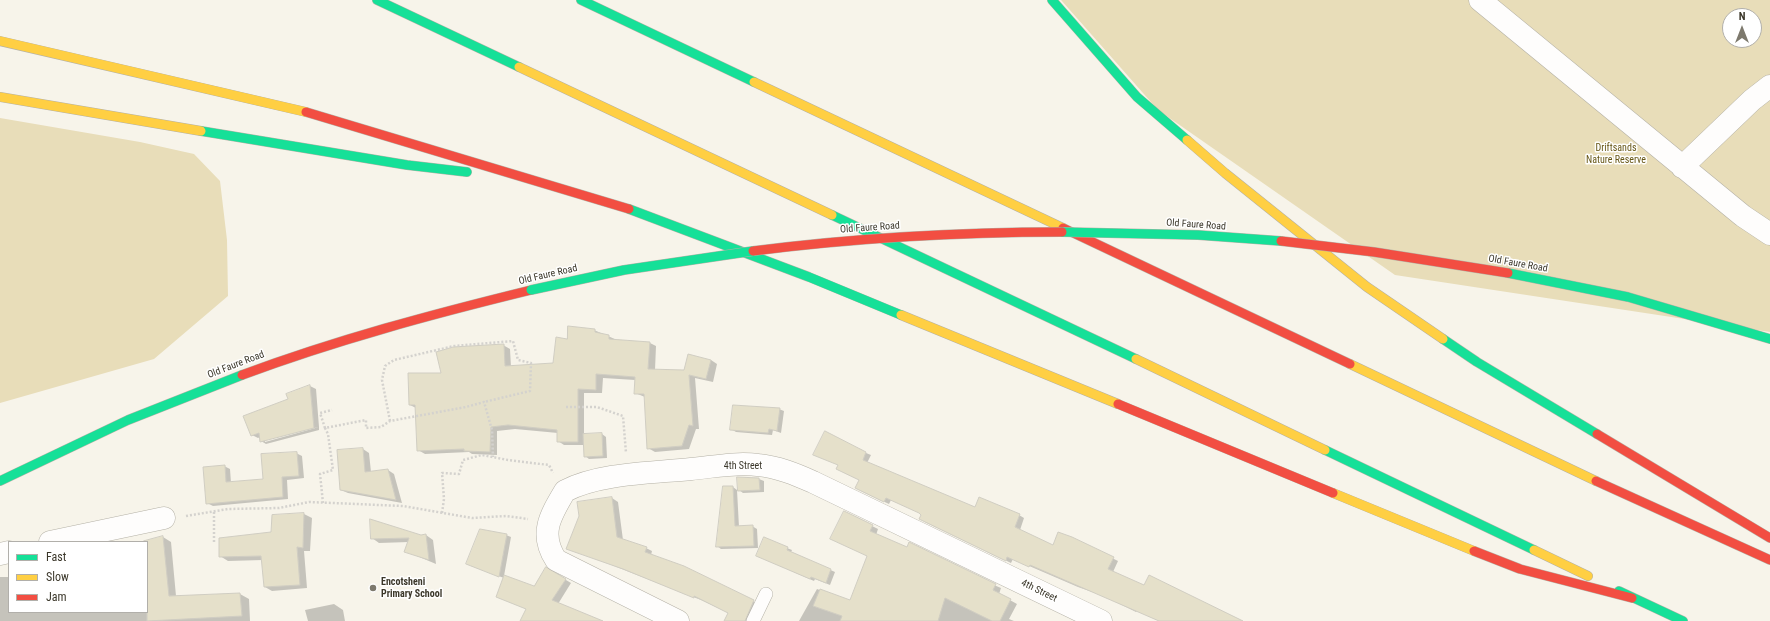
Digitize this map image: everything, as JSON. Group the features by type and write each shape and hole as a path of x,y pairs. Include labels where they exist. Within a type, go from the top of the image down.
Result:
{"main road":[{"path":"377,0 1182,380 1632,598 1683,621"},
{"path":"581,0 1586,476 1770,560"},
{"path":"1052,0 1137,97 1225,173 1367,286 1477,362 1770,538"},
{"path":"0,40 295,109 637,212 809,277 1488,557 1520,569 1632,598"},
{"path":"0,97 407,165 528,180"},
{"name":"Old Faure Road","path":"0,481 138,416 284,359 435,313 530,290 627,270 764,249 874,239 1002,232 1110,232 1294,242 1408,257 1508,273 1628,297 1770,340"}],"street":[{"path":"1480,0 1682,167 1743,216 1770,234"},
{"path":"1682,167 1752,100 1770,86"},
{"name":"4th Street","path":"565,491 591,482 628,475 756,464 783,470 813,482 1101,621"},
{"path":"565,491 549,521 547,534 548,548 556,560 678,621"},
{"path":"55,541 164,518"}],"lane":[{"path":"753,621 766,594"}],"path":[{"path":"325,428 366,420 366,428 381,427 390,421 466,407 530,391 531,363 518,360 513,341 454,346 394,360 385,366 382,380 390,421"},
{"path":"484,402 492,430 493,457"},
{"path":"566,407 597,407 623,416 628,475"},
{"path":"323,503 320,474 333,470 328,434 320,413 332,410"},
{"path":"442,513 444,499 442,473 459,474 463,460 482,455 549,465 565,491"},
{"path":"164,518 228,509 278,508 309,502 403,506 472,518 506,516 549,521"},
{"path":"214,512 214,543"}],"green space":[{"name":"Driftsands Nature Reserve","path":"1061,0 1770,0 1770,332 1395,275 1158,110"},
{"path":"0,118 140,142 194,154 220,181 227,240 228,296 154,359 0,403"}],"building":[{"path":"568,326 595,329 595,332 609,335 609,339 650,342 648,369 684,370 688,354 711,360 706,379 689,375 693,426 689,425 682,446 647,449 644,394 634,394 635,377 596,374 596,390 578,389 578,442 557,442 557,430 508,425 491,427 490,452 464,451 464,449 417,451 415,405 409,405 408,373 441,373 436,352 453,347 504,344 505,366 553,363 556,337 567,339"},
{"path":"310,385 314,428 260,442 259,433 251,436 243,416 288,399 286,394"},
{"path":"733,405 780,408 777,431 769,429 768,433 730,430"},
{"path":"825,431 866,452 863,460 975,507 979,497 1020,514 1015,527 1053,545 1058,532 1072,537 1114,557 1108,569 1144,585 1149,575 1243,621 1159,621 1030,565 1029,567 1007,557 1006,561 919,519 921,515 919,513 886,498 884,502 855,488 859,480 836,469 838,465 813,455"},
{"path":"602,433 603,456 584,457 583,434"},
{"path":"363,448 365,472 388,469 396,500 340,490 337,450"},
{"path":"297,452 299,476 282,477 283,497 206,504 203,467 225,465 226,482 263,479 261,454"},
{"path":"737,477 759,478 760,490 738,491"},
{"path":"723,486 733,486 735,526 753,525 754,546 716,547"},
{"path":"612,497 617,537 647,547 645,552 684,566 754,600 745,621 724,621 728,613 694,596 694,598 623,569 566,549 579,516 577,502"},
{"path":"844,511 873,525 870,531 907,547 909,542 996,584 993,590 1011,599 1000,621 992,621 945,598 938,621 840,621 842,616 813,606 820,589 850,600 867,556 830,539"},
{"path":"304,513 303,548 297,547 300,585 264,587 261,556 219,557 219,538 271,532 272,515"},
{"path":"370,519 421,535 426,534 429,560 404,552 409,538 371,539"},
{"path":"480,529 507,534 499,577 466,564"},
{"path":"163,536 169,596 240,593 242,616 147,621 148,541 144,541"},
{"path":"764,537 788,547 787,550 831,569 826,583 811,577 810,579 756,556"},
{"path":"546,567 566,579 552,600 603,621 520,621 526,609 496,597 504,575 534,586"}],"traffic: fast":[{"path":"377,0 519,67"},
{"path":"581,0 754,82"},
{"path":"1052,0 1137,97 1187,140"},
{"path":"201,131 407,165 467,172"},
{"path":"629,209 809,277 901,315"},
{"path":"832,215 1136,359"},
{"path":"1062,232 1198,235 1281,241"},
{"path":"531,290 624,270 753,251"},
{"path":"1508,273 1628,297 1770,339"},
{"path":"1443,339 1477,362 1597,434"},
{"path":"0,481 128,420 242,375"},
{"path":"1325,450 1534,550"},
{"path":"1619,591 1683,621"}],"traffic: slow":[{"path":"0,41 306,112"},
{"path":"519,67 832,215"},
{"path":"754,82 1063,228"},
{"path":"0,97 201,131"},
{"path":"1187,140 1225,173 1367,287 1443,339"},
{"path":"901,315 1118,404"},
{"path":"1136,359 1325,450"},
{"path":"1350,364 1596,481"},
{"path":"1333,493 1474,551"},
{"path":"1534,550 1588,576"}],"traffic: jam":[{"path":"306,112 629,209"},
{"path":"1063,228 1350,364"},
{"path":"753,251 868,239 984,233 1062,232"},
{"path":"1281,241 1374,252 1508,273"},
{"path":"242,375 313,350 385,328 531,290"},
{"path":"1118,404 1333,493"},
{"path":"1597,434 1770,538"},
{"path":"1596,481 1770,560"},
{"path":"1474,551 1520,569 1632,598"}],"place":[{"name":"Encotsheni Primary School","path":"373,588"}]}
